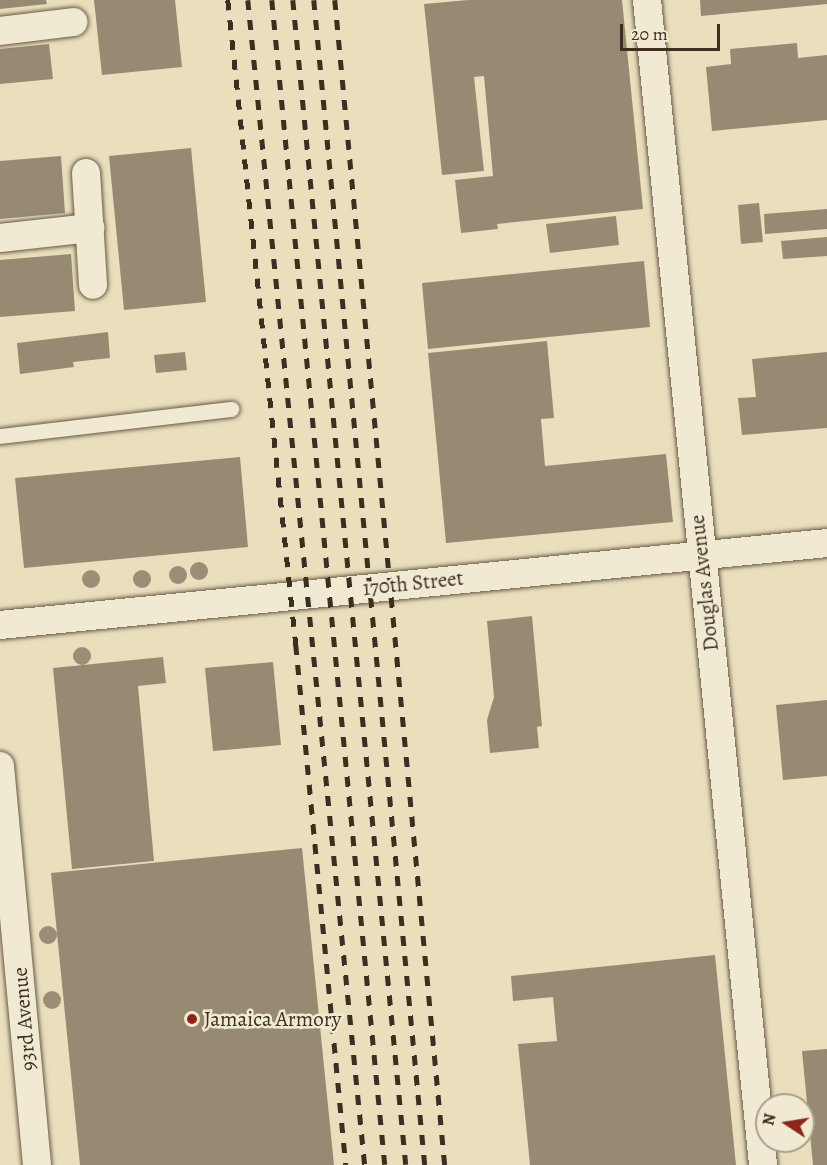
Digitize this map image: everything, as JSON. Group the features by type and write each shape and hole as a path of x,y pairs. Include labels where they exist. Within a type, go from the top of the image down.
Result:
{"street":[{"name":"Douglas Avenue","path":"647,0 764,1165"},
{"path":"0,31 73,22"},
{"path":"86,174 93,285"},
{"path":"0,238 90,228"},
{"name":"170th Street","path":"0,625 827,543"},
{"name":"93rd Avenue","path":"0,766 37,1165"}],"lane":[{"path":"0,436 231,409"}],"building":[{"path":"0,0 46,0 47,4 0,9"},
{"path":"94,0 175,0 182,67 102,75"},
{"path":"468,0 622,0 643,209 497,224 498,229 461,233 455,180 493,176 484,76 474,77 484,171 442,175 424,4"},
{"path":"700,0 827,0 827,4 701,16"},
{"path":"797,43 798,58 827,55 827,120 712,131 706,67 731,64 730,49"},
{"path":"49,44 53,79 0,84 0,49"},
{"path":"191,148 206,302 124,310 109,156"},
{"path":"61,156 65,213 0,219 0,161"},
{"path":"759,203 763,242 741,244 738,205"},
{"path":"827,209 827,229 765,234 764,214"},
{"path":"616,216 619,245 550,253 546,224"},
{"path":"827,237 827,256 783,259 781,241"},
{"path":"71,254 75,311 0,317 0,260"},
{"path":"644,261 650,327 428,349 422,283"},
{"path":"108,332 110,358 73,362 74,367 20,374 17,343"},
{"path":"547,341 554,418 541,419 545,466 666,454 673,522 446,543 428,353"},
{"path":"185,352 187,370 156,373 154,355"},
{"path":"827,352 827,428 742,435 738,398 756,397 752,359"},
{"path":"240,457 248,547 24,568 15,478"},
{"path":"532,616 542,726 537,727 539,748 490,753 487,720 494,697 487,621"},
{"path":"163,657 166,683 138,686 154,861 72,869 53,668"},
{"path":"273,662 281,745 213,751 205,668"},
{"path":"827,700 827,776 783,780 776,705"},
{"name":"Jamaica Armory","path":"302,848 334,1165 80,1165 51,873"},
{"path":"715,955 736,1165 530,1165 518,1044 557,1041 553,997 513,1001 511,976"},
{"path":"827,1049 827,1165 813,1165 815,1093 806,1093 802,1051"}],"railway":[{"path":"228,0 296,645 346,1165"},
{"path":"248,0 365,1165"},
{"path":"272,0 385,1165"},
{"path":"293,0 406,1165"},
{"path":"314,0 425,1165"},
{"path":"335,0 445,1165"}],"place":[{"name":"Jamaica Armory","path":"192,1019"}]}
